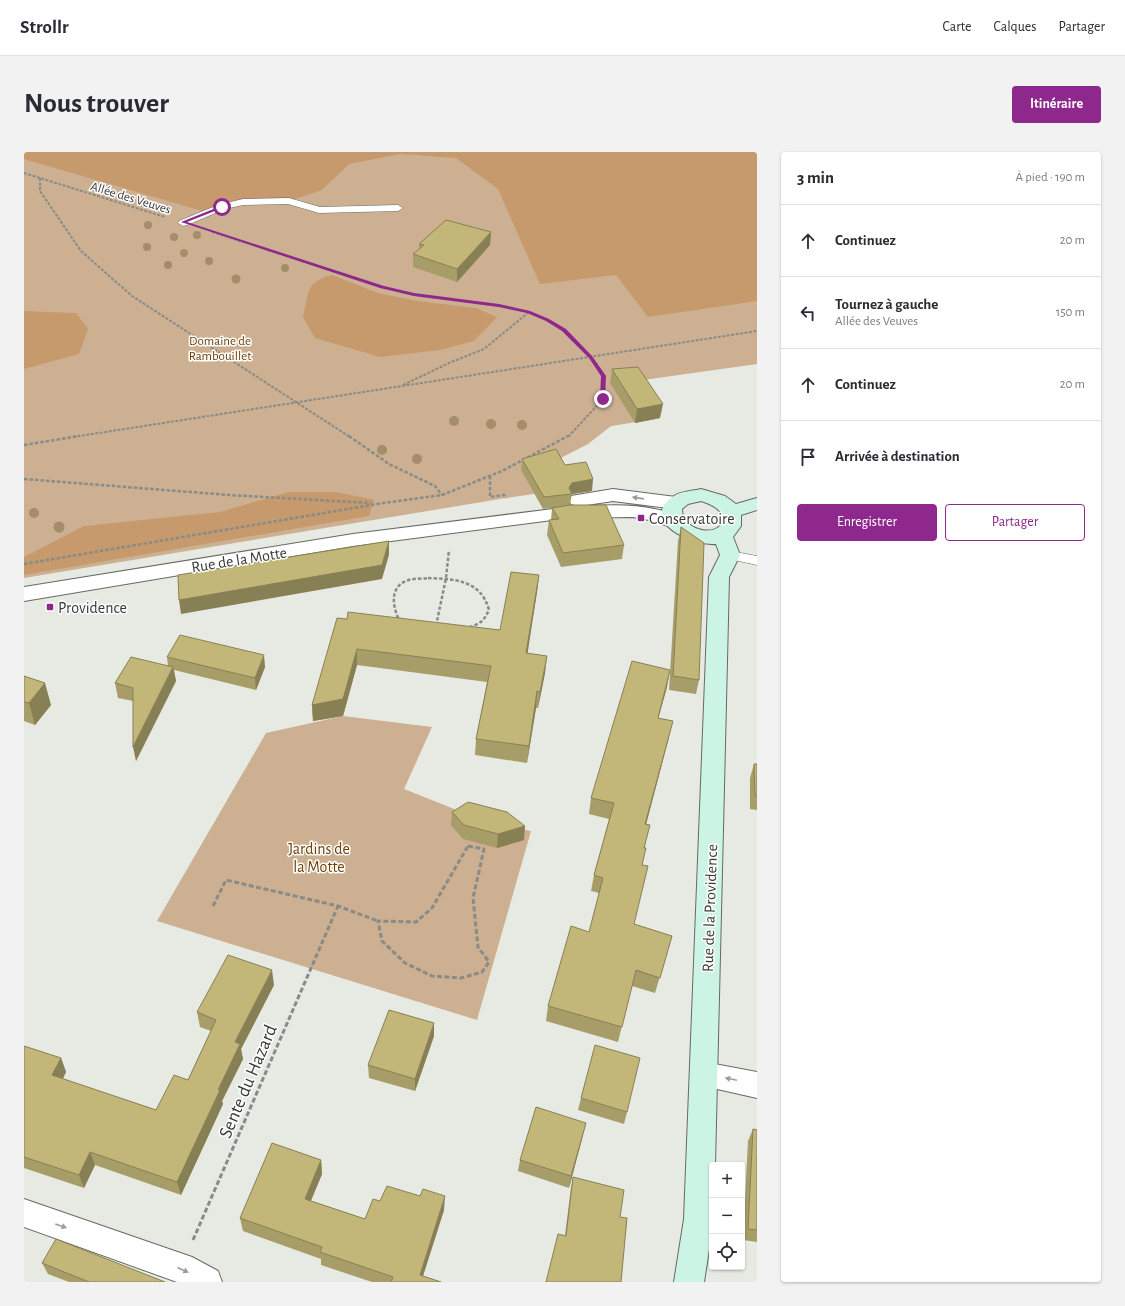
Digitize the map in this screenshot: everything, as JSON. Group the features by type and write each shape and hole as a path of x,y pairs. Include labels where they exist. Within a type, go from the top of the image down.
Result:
{"main road":[{"path":"701,495 721,499 736,510 739,522 727,546 713,538 690,534 680,528 675,513 682,499 701,495"},
{"path":"736,510 757,504"},
{"name":"Rue de la Providence","path":"689,1282 699,1219 715,670 719,576 727,546"}],"street":[{"name":"Rue de la Motte","path":"24,594 345,542 568,512 633,511 652,514 675,513"},
{"path":"704,1074 757,1085"},
{"path":"24,1213 181,1268 207,1282"}],"lane":[{"path":"183,222 222,207 243,202 288,201 319,210 398,208"},
{"path":"727,546 757,561"}],"path":[{"name":"Allée des Veuves","path":"24,173 183,222 382,287 414,295 499,306 528,312 548,320 564,330 591,357 603,376 603,399 567,438 490,475 442,494 377,504"},
{"path":"40,178 40,191 81,250 132,296 323,419 389,464 435,486 442,494"},
{"path":"399,387 449,362 484,349 528,312"},
{"path":"24,445 757,331"},
{"path":"490,475 490,497 504,495 506,498"},
{"path":"24,479 229,495 377,504"},
{"path":"24,564 377,504"},
{"path":"436,628 446,578 449,549"},
{"path":"428,578 446,578 461,581 477,588 488,599 489,610 482,621 464,628 436,628 409,624 399,620 394,613 392,601 396,588 405,581 428,578"},
{"path":"213,906 226,880 338,906 378,921 416,922 432,908 468,846 484,849 473,898 478,947 489,962 482,972 461,978 432,976 405,963 382,941 378,921"},
{"name":"Sente du Hazard","path":"181,1268 338,906"}],"green space":[{"name":"Domaine de Rambouillet","path":"24,152 757,152 757,364 636,381 656,419 611,426 588,444 555,461 554,491 24,578"},
{"name":"Jardins de la Motte","path":"343,716 432,727 404,789 477,818 505,826 531,831 477,1020 157,921 266,733"}],"shaded area":[{"path":"24,152 757,152 757,301 648,317 616,275 540,284 498,189 456,158 400,154 349,164 322,190 289,201 243,202 209,213 24,159"},
{"path":"332,275 378,293 417,301 476,308 497,317 474,341 440,350 380,357 315,338 303,317 308,295 313,285 317,281"},
{"path":"24,311 76,313 88,329 79,354 24,369"},
{"path":"289,492 337,492 374,500 369,516 24,575 24,557 84,526 220,512"}],"building":[{"path":"446,220 491,232 457,269 413,254 424,245 419,244"},
{"path":"638,367 663,404 637,409 612,369"},
{"path":"556,449 565,465 586,462 593,479 572,483 569,488 572,494 544,497 522,459"},
{"path":"570,505 606,505 624,545 563,553 549,520 559,519 552,508"},
{"path":"681,527 704,543 699,680 673,676"},
{"path":"389,541 382,565 179,600 178,575"},
{"path":"511,572 539,575 526,653 547,656 540,692 537,691 529,746 476,739 491,666 357,649 343,699 312,705 337,618 347,619 348,612 500,630"},
{"path":"180,635 264,655 255,678 167,657"},
{"path":"131,657 173,667 133,747 133,688 115,683"},
{"path":"632,661 670,670 658,718 673,721 645,824 650,825 644,848 646,848 642,865 648,866 634,924 672,936 660,978 636,970 622,1027 548,1006 571,926 589,932 603,878 594,875 614,803 591,798"},
{"path":"24,676 45,683 29,703 24,702"},
{"path":"754,764 757,764 757,796 755,795"},
{"path":"468,802 507,812 525,826 498,834 464,825 452,812"},
{"path":"228,955 272,970 235,1042 240,1044 177,1182 90,1152 79,1175 24,1157 24,1046 61,1058 52,1075 156,1110 174,1075 188,1080 216,1020 197,1012"},
{"path":"389,1010 434,1023 415,1079 368,1065"},
{"path":"595,1045 640,1058 627,1112 581,1098"},
{"path":"536,1107 586,1123 571,1176 520,1160"},
{"path":"753,1129 757,1130 757,1230 748,1229"},
{"path":"272,1143 321,1160 305,1199 365,1219 373,1199 380,1201 387,1186 420,1196 423,1189 445,1196 420,1275 441,1282 391,1282 393,1277 320,1252 322,1247 240,1218"},
{"path":"573,1177 624,1190 620,1217 627,1218 621,1282 546,1282 558,1234 566,1236"},
{"path":"56,1239 165,1282 89,1282 42,1263"}],"place":[{"name":"Conservatoire","path":"641,518"},
{"name":"Providence","path":"50,607"}],"route":[{"path":"222,207 183,222 382,287 414,295 499,306 528,312 548,320 564,330 591,357 603,376 603,399"}]}
